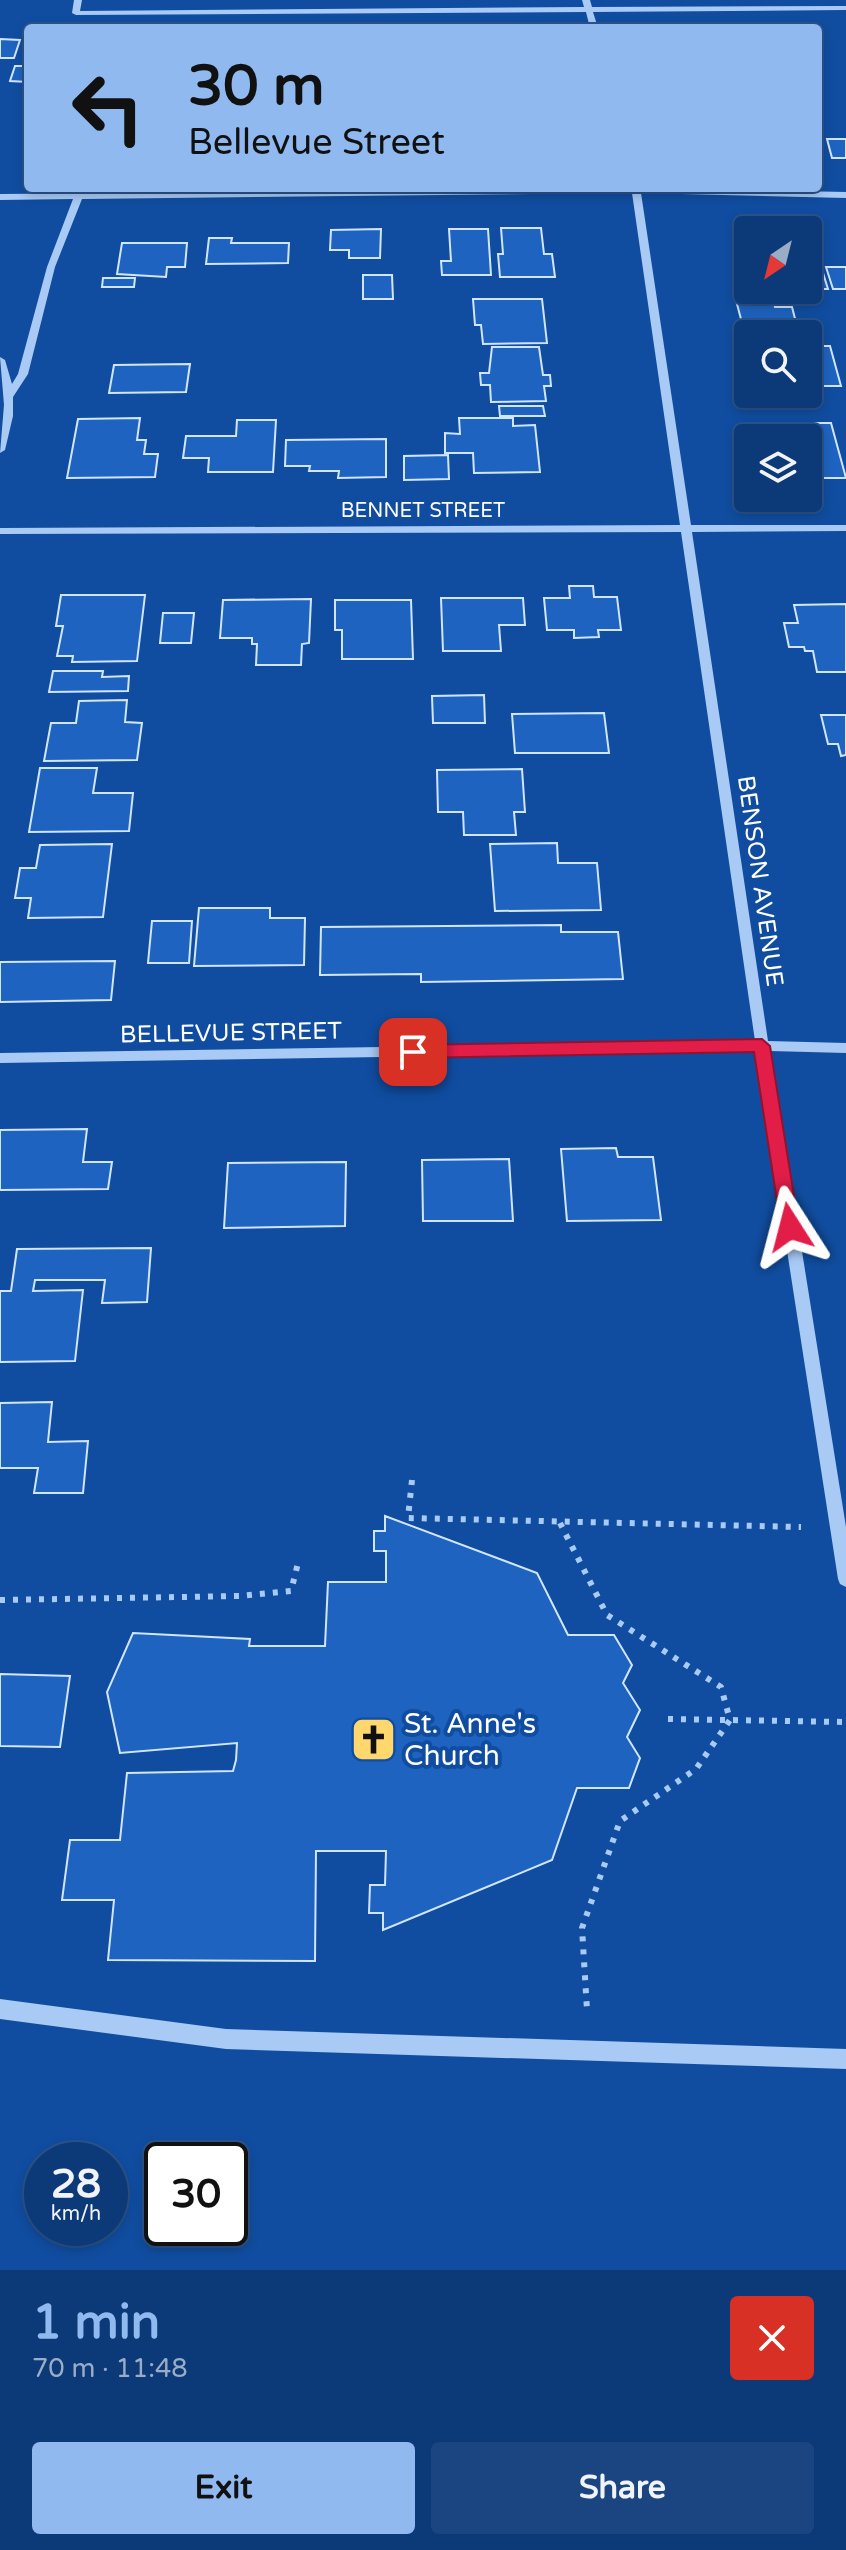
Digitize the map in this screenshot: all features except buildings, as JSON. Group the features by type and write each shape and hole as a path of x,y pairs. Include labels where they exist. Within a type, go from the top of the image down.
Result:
{"street":[{"path":"78,0 76,13 587,4 846,8"},
{"path":"587,4 593,24"},
{"path":"0,197 358,192"},
{"name":"BENSON AVENUE","path":"636,192 762,1046 846,1579"},
{"path":"741,192 846,195"},
{"path":"4,398 23,374 51,267 79,195"},
{"path":"0,360 7,374 4,398 7,426 0,450"},
{"name":"BENNET STREET","path":"0,531 846,528"},
{"name":"BELLEVUE STREET","path":"0,1058 762,1046 846,1048"},
{"path":"0,2009 226,2039 846,2059"}],"path":[{"path":"412,1480 408,1518 838,1527"},
{"path":"560,1523 607,1615 721,1687 730,1720"},
{"path":"0,1600 240,1596 291,1591 299,1559"},
{"path":"668,1719 846,1722"},
{"path":"590,2050 582,1928 620,1821 696,1769 730,1720"}],"place":[{"name":"St. Anne's Church","path":"373,1740"}],"route":[{"path":"413,1052 762,1046 790,1227"}]}
